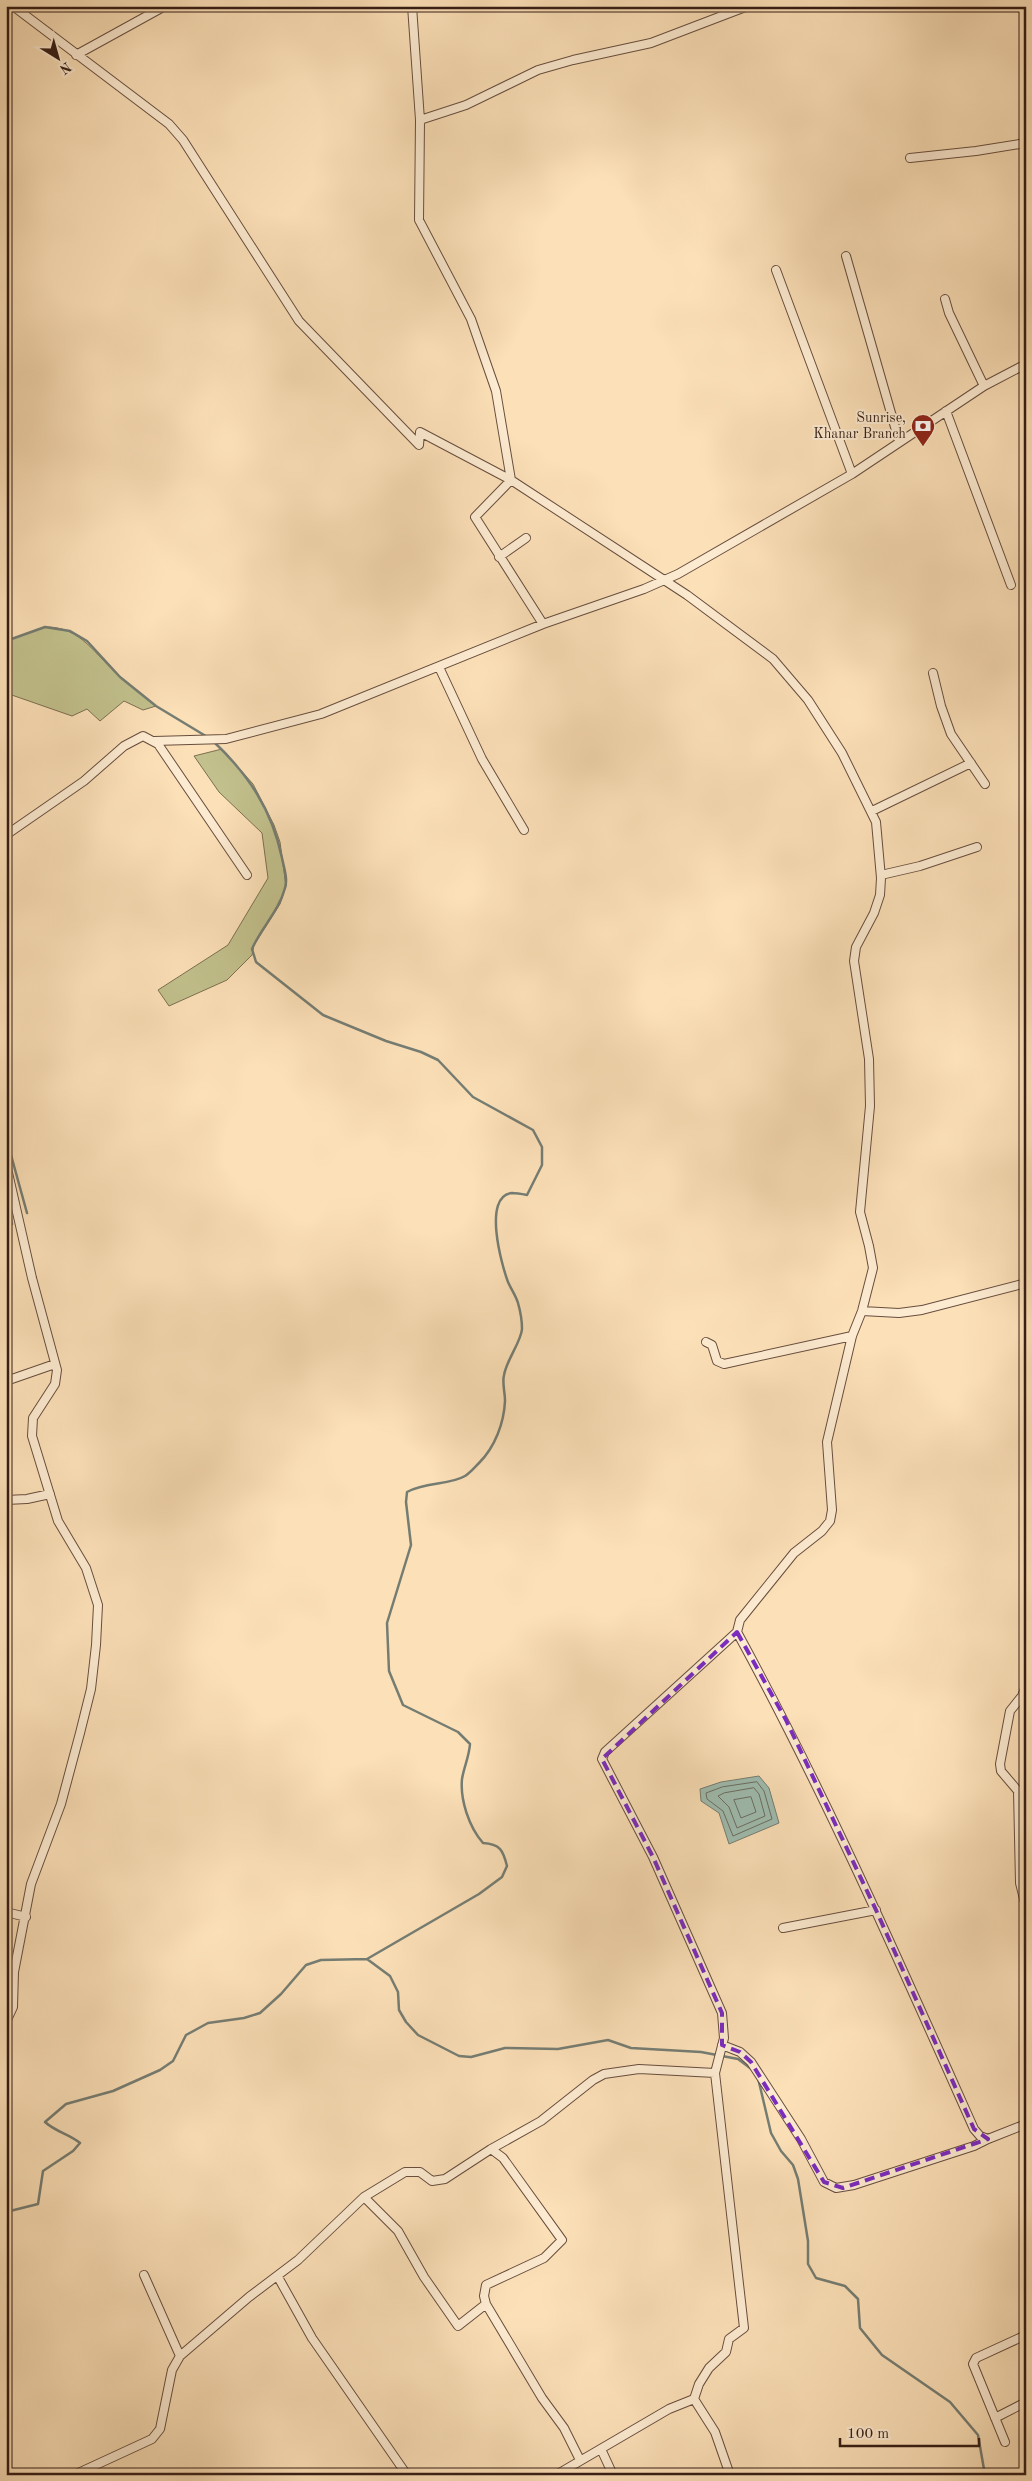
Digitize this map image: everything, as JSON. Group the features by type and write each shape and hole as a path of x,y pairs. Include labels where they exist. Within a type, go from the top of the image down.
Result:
{"street":[{"path":"12,6 169,124 183,140 299,321 420,445 420,432 511,480 665,580 773,659 808,700 842,753 876,822 881,875 880,895 874,914 856,948 854,961 869,1059 870,1106 860,1212 869,1246 872,1268 862,1311 852,1336 827,1442 832,1510 830,1521 822,1531 794,1553 740,1620 737,1632 605,1752 602,1759 653,1857 722,2013 724,2038 716,2069 744,2328 730,2339 726,2352 709,2368 699,2384 694,2399 669,2409 556,2475"},
{"path":"76,55 165,6"},
{"path":"412,6 420,120 419,220 471,319 496,392 511,480"},
{"path":"420,120 466,105 538,70 573,60 651,43 748,6"},
{"path":"1022,6 1026,14"},
{"path":"910,158 976,151 1026,143"},
{"path":"846,256 899,441"},
{"path":"776,270 852,474"},
{"path":"945,299 949,314 984,386"},
{"path":"6,835 84,781 132,741 143,736 154,741 226,739 321,714 542,624 665,580 852,474 946,410 984,386 1026,364"},
{"path":"946,410 1011,585"},
{"path":"511,480 475,517 542,624"},
{"path":"499,557 526,538"},
{"path":"439,667 482,759 524,830"},
{"path":"933,673 941,706 951,734 985,784"},
{"path":"154,741 247,876"},
{"path":"872,811 971,763"},
{"path":"881,875 920,866 977,847"},
{"path":"6,1164 32,1278 55,1364 55,1384 33,1418 32,1436 58,1521 86,1568 98,1605 91,1689 61,1804 31,1884 14,1972 13,2007 6,2022"},
{"path":"862,1311 899,1313 922,1310 1026,1283"},
{"path":"706,1342 712,1345 717,1361 724,1364 852,1336"},
{"path":"6,1381 55,1364"},
{"path":"6,1500 27,1499 50,1494"},
{"path":"737,1632 786,1720 876,1910 974,2129 980,2136 988,2139"},
{"path":"1026,1686 1022,1696 1010,1711 1000,1764 1001,1771 1016,1786 1019,1796 1020,1883 1026,1906"},
{"path":"783,1928 876,1910"},
{"path":"6,1912 26,1916"},
{"path":"722,2047 740,2052 751,2062 801,2139 817,2171 829,2186 836,2188 854,2185 974,2146 1026,2124"},
{"path":"74,2475 152,2439 160,2429 172,2370 180,2356 248,2297 278,2277 364,2197 405,2172 420,2172 432,2181 440,2181 491,2148 541,2121 593,2080 604,2074 639,2069 716,2069"},
{"path":"491,2148 504,2158 562,2240 544,2258 486,2285 484,2296 486,2304 542,2398 564,2428 580,2460"},
{"path":"364,2197 398,2231 424,2277 458,2326 486,2304"},
{"path":"144,2275 180,2356"},
{"path":"278,2277 312,2338 407,2475"},
{"path":"1004,2442 973,2361 1026,2335"},
{"path":"694,2399 715,2432 730,2475"},
{"path":"995,2418 1026,2402"},
{"path":"601,2449 613,2475"}],"highlighted area":[{"path":"737,1632 786,1720 876,1910 974,2129 988,2139 843,2188 824,2182 751,2062 740,2052 722,2045 722,2013 653,1857 602,1759"}],"shaded area":[{"path":"45,627 69,631 78,637 120,677 156,706 143,710 124,701 100,721 87,709 72,716 6,693 6,641"},
{"path":"222,749 253,784 274,825 280,842 286,886 280,904 254,945 252,955 227,980 169,1006 158,990 228,945 268,878 262,833 219,792 194,756"}],"water":[{"path":"759,1776 769,1788 779,1823 729,1844 719,1813 701,1801 700,1789 721,1782"}],"waterway":[{"path":"6,641 45,627 70,631 87,641 120,677 156,706 209,738"},
{"path":"6,2212 38,2204 43,2171 73,2151 80,2143 45,2122 66,2104 113,2091 160,2070 173,2061 186,2035 208,2023 244,2018 260,2013 281,1994 306,1965 321,1960 367,1959 479,1894 502,1877 507,1866 500,1849 497,1846 483,1843 478,1837 466,1813 462,1796 462,1779 470,1744 458,1732 403,1705 389,1671 387,1623 411,1545 406,1502 407,1492 452,1481 467,1475 490,1450 501,1426 505,1401 504,1375 522,1329 518,1303 508,1282 502,1262 496,1218 498,1206 503,1197 512,1193 527,1195 542,1165 542,1147 533,1130 473,1097 438,1060 323,1015 256,962 252,949 282,896 286,885 285,873 272,824 257,794 238,767 213,741"},
{"path":"6,1137 10,1147"},
{"path":"11,1155 27,1213"},
{"path":"6,1199 12,1224"},
{"path":"367,1959 390,1976 398,1992 399,2010 406,2022 418,2035 459,2056 471,2057 505,2048 558,2049 608,2040 631,2048 701,2052 738,2059 754,2071"},
{"path":"758,2078 771,2133 781,2151 793,2165 798,2179 808,2241 808,2264 816,2278 845,2286 858,2299 860,2328 882,2355 950,2402 978,2435 985,2475"}],"place":[{"name":"Sunrise, Khanar Branch","path":"923,447"}]}
